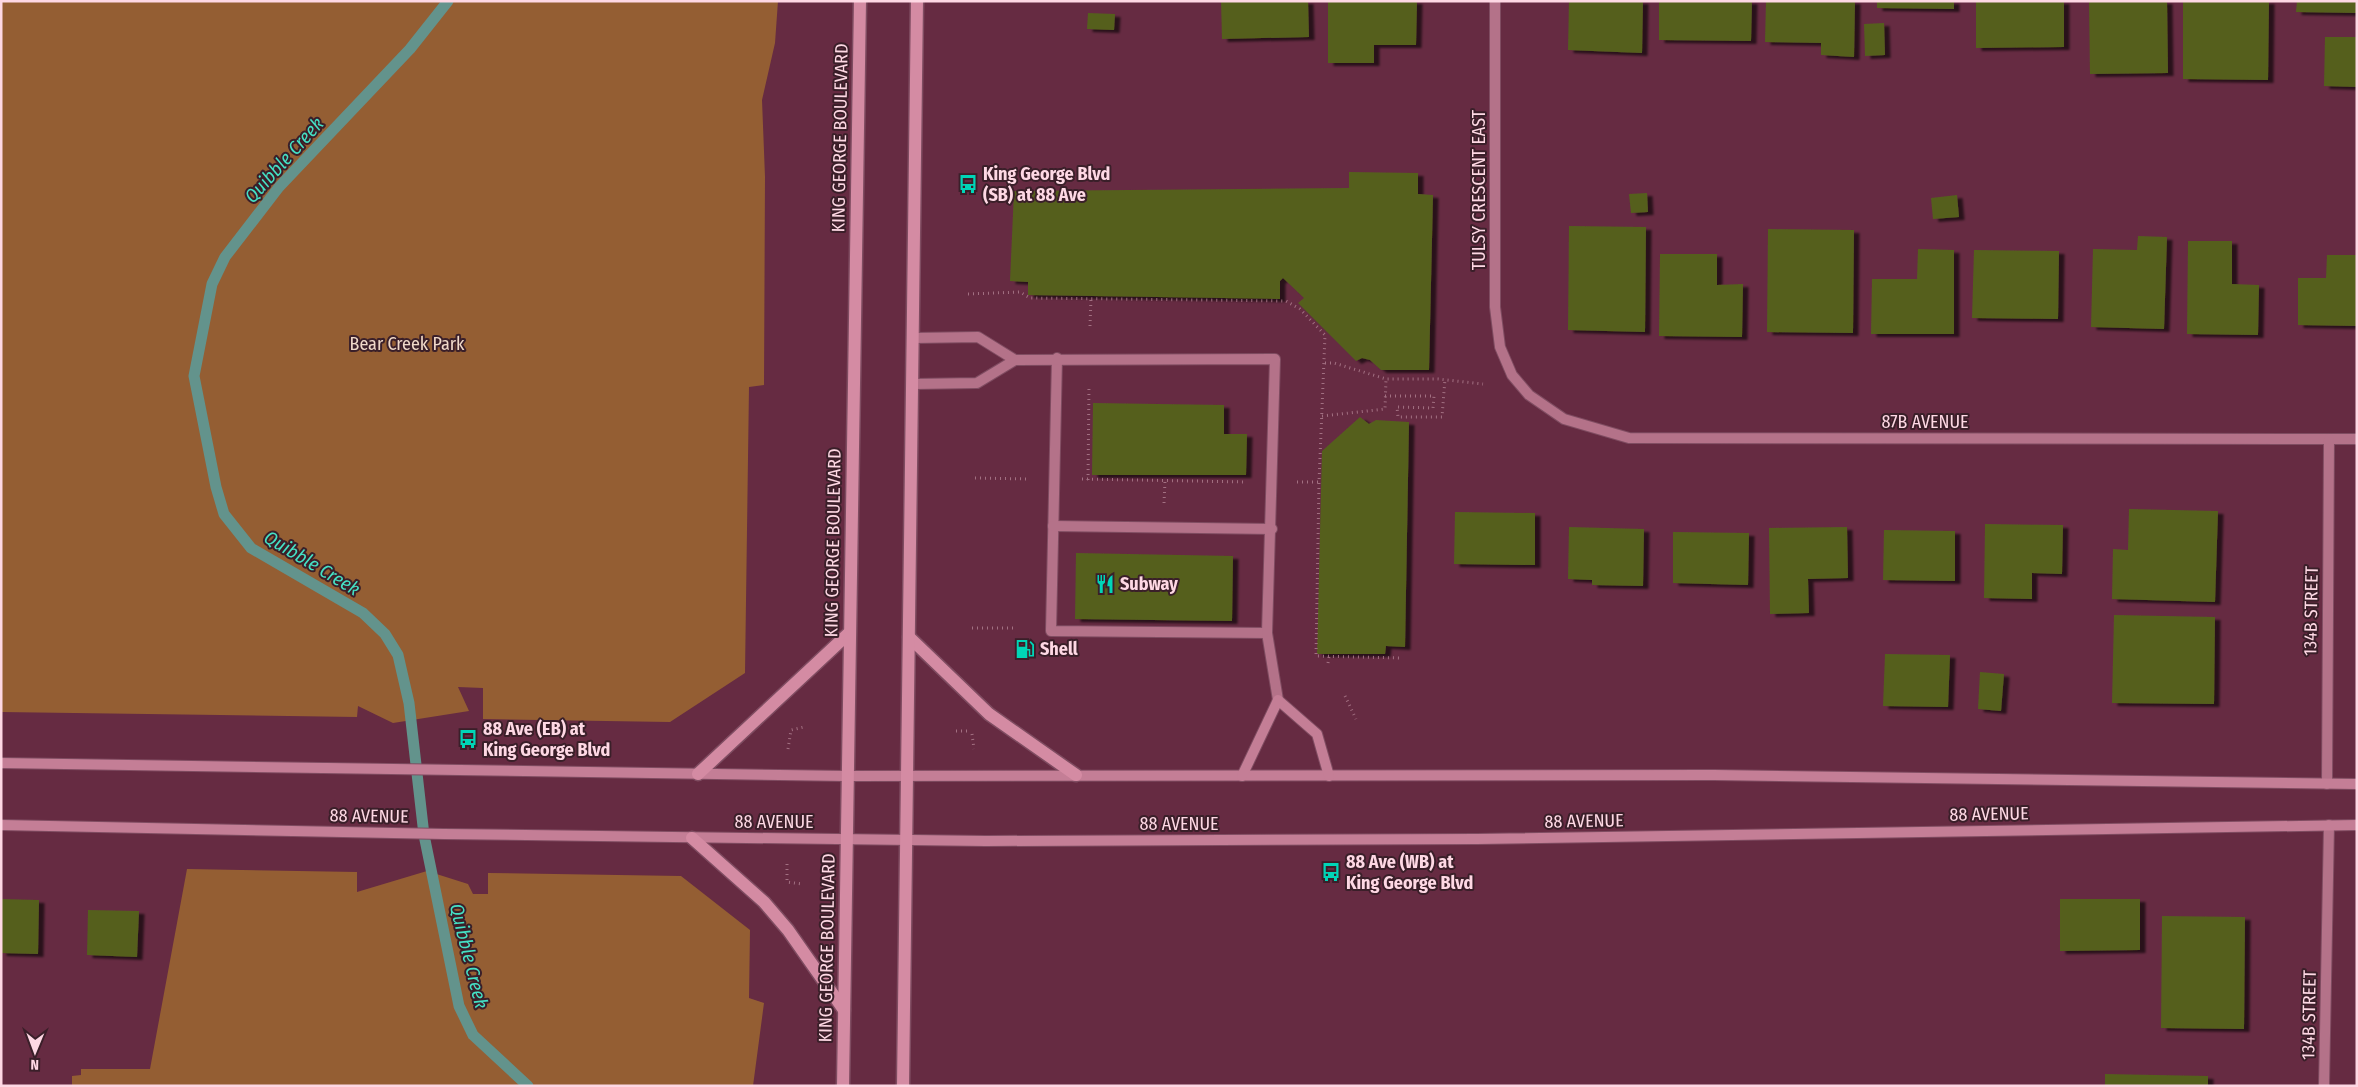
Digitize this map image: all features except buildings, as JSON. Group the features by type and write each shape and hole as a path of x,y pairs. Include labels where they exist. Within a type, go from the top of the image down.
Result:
{"main road":[{"name":"KING GEORGE BOULEVARD","path":"843,1086 848,634 860,1"},
{"path":"903,1086 917,1"},
{"path":"698,774 848,634"},
{"path":"908,637 989,714 1076,775"},
{"path":"1242,776 1278,700 1317,734 1328,776"},
{"name":"88 AVENUE","path":"1,763 847,776 1714,776 2357,784"},
{"name":"88 AVENUE","path":"1,825 444,834 906,840 1477,838 2357,825"},
{"path":"692,838 764,902 788,930 844,1010"}],"street":[{"name":"TULSY CRESCENT EAST","path":"1495,1 1495,307 1500,347 1512,376"},
{"path":"913,338 978,337 1015,360"},
{"path":"1057,358 1051,631 1268,633"},
{"path":"912,384 977,383 1015,360 1057,358 1275,359 1270,482 1272,529 1268,633 1278,700"},
{"name":"87B AVENUE","path":"1512,376 1529,395 1564,420 1628,438 2357,439"},
{"name":"134B STREET","path":"2327,784 2329,438"},
{"path":"1053,526 1272,529"},
{"name":"134B STREET","path":"2324,1086 2329,825"}],"path":[{"path":"968,294 1020,292 1030,298 1286,301 1300,309 1326,335 1319,482 1316,656 1400,658"},
{"path":"1090,298 1090,326"},
{"path":"1324,363 1334,363 1386,379 1445,379 1483,384"},
{"path":"1088,480 1090,379"},
{"path":"1322,416 1385,409 1386,379"},
{"path":"1385,396 1434,396 1433,408 1397,407 1398,417 1442,417 1445,379"},
{"path":"975,478 1033,479"},
{"path":"1082,480 1249,482"},
{"path":"1164,505 1165,481"},
{"path":"1293,482 1319,482"},
{"path":"972,628 1012,628"},
{"path":"1328,657 1328,663"},
{"path":"1345,696 1356,719"},
{"path":"788,749 791,730 804,727"},
{"path":"956,731 972,732 974,749"},
{"path":"787,864 787,882 802,884"}],"green space":[{"name":"Bear Creek Park","path":"1,1 778,1 775,43 762,100 765,177 764,385 749,387 745,673 670,722 483,719 483,688 458,687 469,711 393,723 358,706 357,717 1,712"},
{"path":"187,869 357,872 357,892 427,871 468,884 473,894 488,894 488,873 681,876 750,930 749,998 764,1003 753,1086 72,1086 72,1076 81,1075 81,1069 150,1069"}],"waterway":[{"name":"Quibble Creek","path":"448,1 410,49 279,187 225,257 212,284 194,376 216,487 224,514 251,548 363,613 385,634 398,655 409,703 424,835 459,1006 473,1035 528,1086"}],"place":[{"name":"King George Blvd (SB) at 88 Ave","path":"968,184"},
{"name":"Subway","path":"1105,584"},
{"name":"Shell","path":"1025,649"},
{"name":"88 Ave (EB) at King George Blvd","path":"468,739"},
{"name":"88 Ave (WB) at King George Blvd","path":"1331,872"}]}
